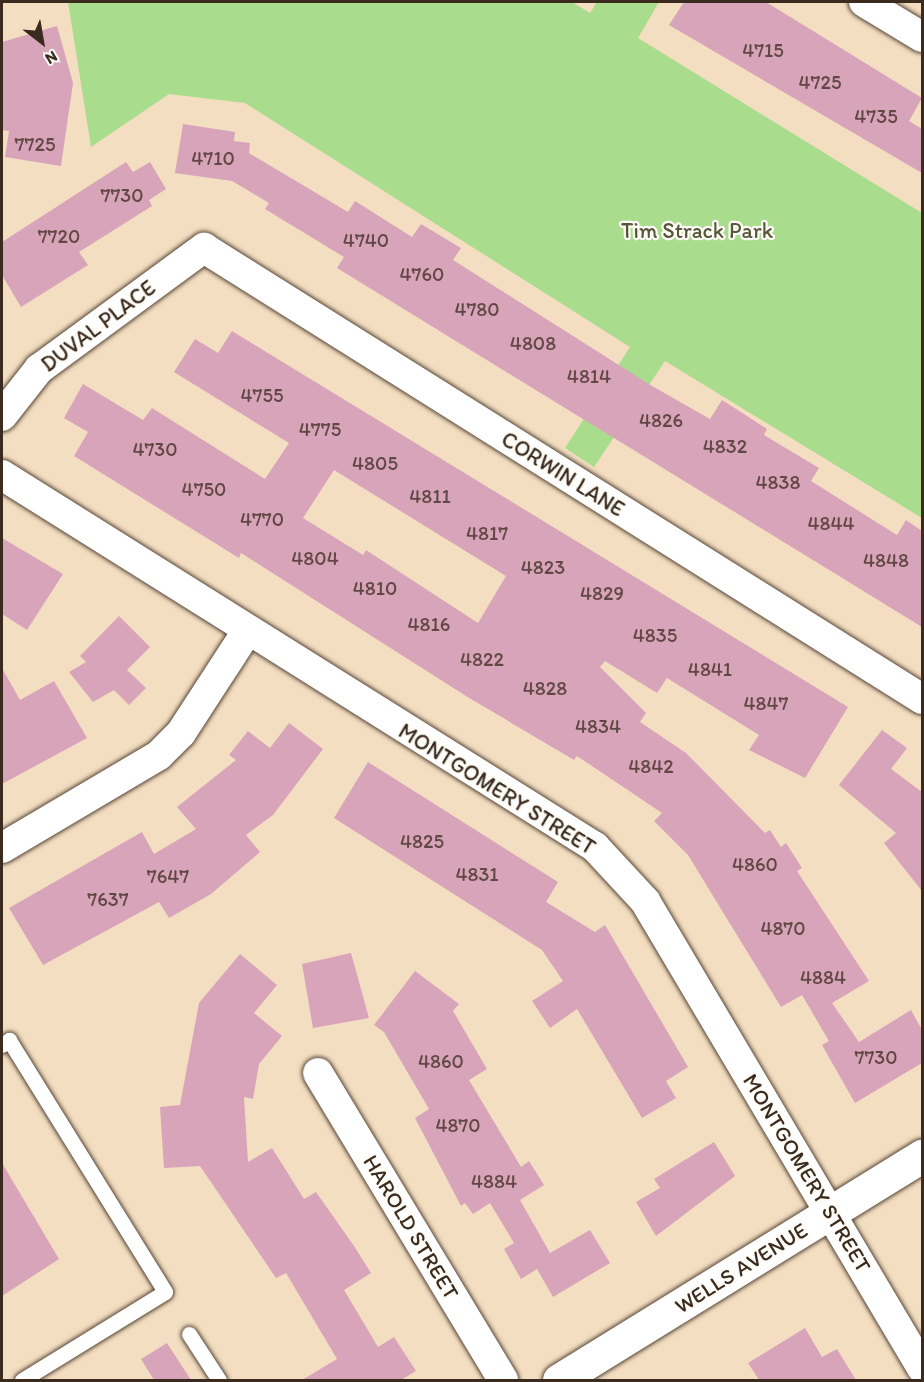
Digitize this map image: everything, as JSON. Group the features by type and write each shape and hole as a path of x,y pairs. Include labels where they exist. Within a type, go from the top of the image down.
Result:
{"main road":[{"name":"WELLS AVENUE","path":"559,1380 922,1156"}],"street":[{"path":"864,2 922,37"},
{"name":"DUVAL PLACE","path":"2,416 39,369 204,248"},
{"name":"CORWIN LANE","path":"204,248 922,699"},
{"name":"MONTGOMERY STREET","path":"2,476 246,633 595,847 645,901 922,1368"},
{"path":"2,848 159,755 182,733 246,633"},
{"name":"HAROLD STREET","path":"318,1072 503,1380"}],"lane":[{"path":"2,1045 9,1040 165,1292 22,1380"},
{"path":"189,1334 219,1380"}],"green space":[{"name":"Tim Strack Park","path":"68,2 572,2 590,13 597,2 659,2 638,38 922,213 922,518 665,361 594,467 565,448 630,347 245,103 169,94 91,147"}],"building":[{"path":"684,2 766,2 922,98 909,121 922,129 922,173 669,25"},
{"path":"57,26 73,83 61,166 5,157 9,131 2,130 2,42"},
{"path":"183,124 235,132 234,141 250,143 249,153 348,212 355,201 412,237 421,224 461,248 453,260 652,386 710,419 722,400 767,429 764,435 819,468 811,481 897,535 906,520 922,531 922,627 337,268 344,257 265,209 269,203 232,181 175,173"},
{"path":"126,162 133,172 150,162 166,189 149,200 152,206 79,252 88,265 21,307 2,275 2,242"},
{"path":"232,331 848,707 805,778 749,750 759,735 667,678 657,693 605,661 600,667 646,713 640,722 686,753 765,833 770,830 781,847 786,843 802,868 797,871 869,981 832,1003 859,1042 911,1010 922,1030 922,1063 855,1103 822,1045 829,1041 802,995 781,1007 688,855 654,821 662,813 577,756 574,760 466,696 241,553 239,558 74,456 88,432 64,418 83,384 143,420 152,408 265,479 289,443 174,372 195,339 218,353","holes":["334,470 506,576 478,623 366,550 363,555 303,518"]},
{"path":"2,538 63,574 27,630 2,614"},
{"path":"119,616 150,647 127,670 146,688 129,705 114,690 93,702 69,672 86,662 80,656"},
{"path":"2,668 20,700 54,681 87,738 2,784"},
{"path":"289,723 323,749 273,815 246,835 260,852 211,894 169,918 159,902 43,965 9,908 142,832 154,854 196,829 177,807 236,760 229,755 248,731 270,748"},
{"path":"882,730 907,748 891,769 922,792 922,891 884,843 896,833 839,785"},
{"path":"368,762 558,882 546,902 595,932 605,925 688,1067 666,1081 676,1098 642,1118 577,1009 550,1028 532,1001 563,981 542,950 334,818"},
{"path":"351,953 369,1018 313,1028 302,964"},
{"path":"240,954 277,985 254,1013 282,1036 259,1064 253,1099 244,1097 248,1162 272,1148 304,1199 316,1192 354,1246 371,1273 344,1290 378,1347 394,1337 416,1371 401,1380 302,1380 337,1359 286,1273 276,1278 200,1166 164,1168 160,1107 180,1105 199,1003"},
{"path":"415,971 459,1004 453,1011 487,1069 469,1080 521,1167 529,1161 544,1185 520,1200 550,1253 590,1230 610,1263 553,1297 537,1269 521,1279 504,1249 514,1243 490,1203 473,1214 465,1203 461,1206 415,1118 429,1109 384,1032 374,1025"},
{"path":"714,1142 735,1176 656,1236 636,1202 660,1188 654,1179"},
{"path":"2,1163 59,1259 2,1296"},
{"path":"805,1328 822,1357 837,1349 856,1380 759,1380 748,1363"},
{"path":"167,1343 191,1380 154,1380 141,1359"}]}
